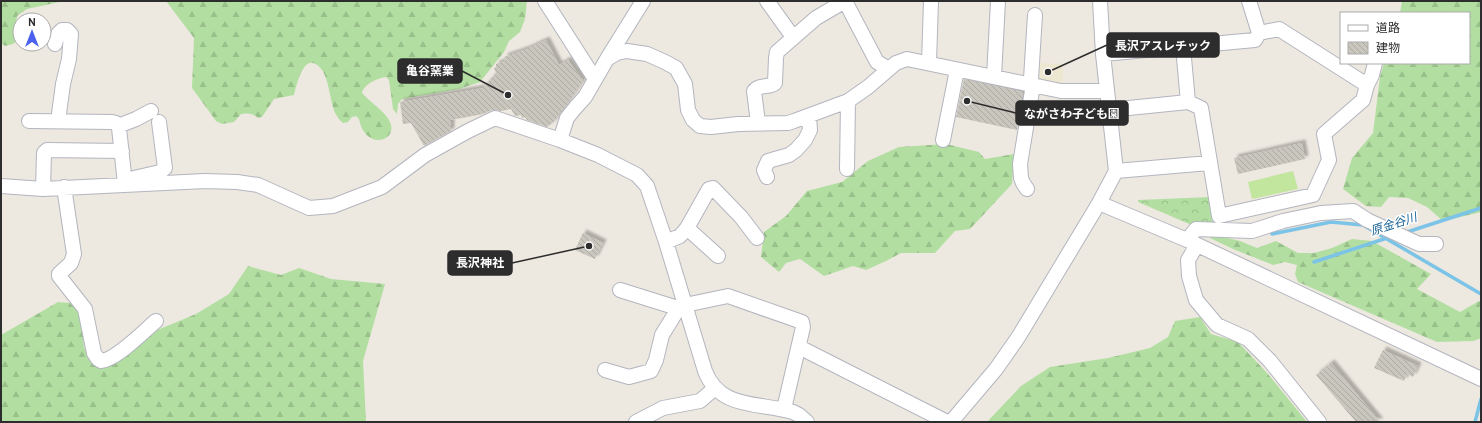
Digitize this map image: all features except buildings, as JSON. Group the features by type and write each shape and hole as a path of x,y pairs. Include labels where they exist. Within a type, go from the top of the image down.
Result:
{"street":[{"path":"545,1 595,78"},
{"path":"560,140 568,118 585,97 595,78 643,1"},
{"path":"767,1 793,37"},
{"path":"758,124 754,91 759,87 772,85 775,83 776,54 793,37 816,18 845,1 877,62 889,69"},
{"path":"929,63 931,1"},
{"path":"994,77 998,1"},
{"path":"951,422 996,369 1019,336 1099,203 1116,171 1103,54 1100,1"},
{"path":"1103,54 1255,40 1259,33 1249,1"},
{"path":"1027,189 1022,183 1020,164 1032,90 1031,84 1035,16"},
{"path":"1259,33 1279,29 1367,85"},
{"path":"55,44 58,34 62,30 67,30 71,34 69,59 63,84 58,121"},
{"path":"1183,47 1188,102"},
{"path":"607,59 617,53 628,51 647,54 676,68 684,84 688,110 693,120 700,126 711,127 788,123 809,116 848,101 868,87 899,61 906,59 1061,91 1107,91"},
{"path":"1109,110 1188,102 1201,108 1219,216 1313,195 1329,160 1324,134 1363,100 1375,64"},
{"path":"944,140 957,70"},
{"path":"847,169 848,101"},
{"path":"793,161 802,155 808,146 810,140 809,116"},
{"path":"118,126 155,117 164,165 164,170 138,176 126,184"},
{"path":"1,186 43,189 205,180 258,184 309,208 333,206 357,198 382,187 425,155 495,118 560,140 598,155 637,175 647,186 666,242 683,309 708,380 715,388 735,401 784,409 799,415 807,422"},
{"path":"29,121 112,122 118,126 126,184"},
{"path":"768,177 764,170 766,163 789,155 796,150 810,130"},
{"path":"43,189 44,154 47,150 122,151"},
{"path":"1116,171 1209,163"},
{"path":"64,187 74,254 71,263 59,274 59,276 85,309 94,353 98,359 102,361 109,360 156,322"},
{"path":"666,242 680,236 687,228 709,189 714,188 741,217 757,238"},
{"path":"1099,203 1192,242 1481,379"},
{"path":"1319,422 1270,361 1248,339 1217,325 1196,300 1189,276 1188,260 1196,230 1252,231 1283,221 1321,213 1353,211 1367,220 1419,244 1436,244"},
{"path":"687,228 718,256"},
{"path":"620,290 683,309 728,296 798,319 803,324 784,409"},
{"path":"605,370 629,377 652,371 662,335 683,309"},
{"path":"798,347 947,422"},
{"path":"636,422 663,408 700,400 715,388"}],"shaded area":[{"path":"1034,63 1063,64 1063,84 1033,80"}],"green space":[{"path":"1,1 64,1 27,9 23,12 12,12 12,44 5,46 1,43"},
{"path":"166,1 527,1 525,19 520,32 509,41 504,52 480,82 459,89 402,99 398,104 397,114 393,109 389,80 386,77 368,84 362,93 386,116 391,127 390,133 386,138 381,140 368,136 356,116 352,117 348,122 343,123 339,119 334,110 323,72 319,66 313,63 309,63 303,70 294,95 274,99 262,117 258,118 252,114 241,114 234,122 222,124 216,121 192,88 194,38"},
{"path":"1402,1 1481,1 1481,212 1443,221 1427,207 1408,198 1389,197 1381,207 1366,206 1343,189 1352,158 1373,133 1380,77 1384,64 1470,64 1470,12 1400,12"},
{"path":"946,144 979,152 985,159 1014,154 1012,184 970,229 955,231 935,253 901,253 866,270 853,266 824,276 800,259 786,263 779,272 761,257 764,232 786,216 807,191 842,182 868,161 899,147"},
{"path":"1293,171 1298,189 1252,199 1248,182"},
{"path":"1211,197 1215,225 1194,226 1138,202 1138,200"},
{"path":"1215,235 1240,241 1257,248 1276,241 1298,253 1314,253 1332,248 1352,239 1372,241 1431,274 1417,289 1460,312 1479,301 1481,302 1481,338 1474,341 1437,342 1298,282 1295,274 1297,265 1285,262 1273,265 1210,238"},
{"path":"248,266 281,275 299,268 331,279 385,284 363,361 366,422 1,422 1,335 58,302 70,303 81,314 84,347 90,361 98,366 109,366 121,360 155,331 196,314 229,294"},
{"path":"1200,317 1211,334 1238,342 1268,374 1307,422 987,422 1021,386 1050,367 1108,358 1150,348 1168,337 1175,321"}],"waterway":[{"name":"原金谷川","path":"1404,233 1481,208"},
{"name":"原金谷川","path":"1272,234 1331,222 1363,225 1481,294"},
{"name":"原金谷川","path":"1314,262 1387,238"},
{"path":"1475,422 1481,399"}],"place":[{"name":"長沢アスレチック","path":"1048,72"},
{"name":"亀谷窯業","path":"508,95"},
{"name":"ながさわ子ども園","path":"967,101"},
{"name":"長沢神社","path":"589,246"}]}
